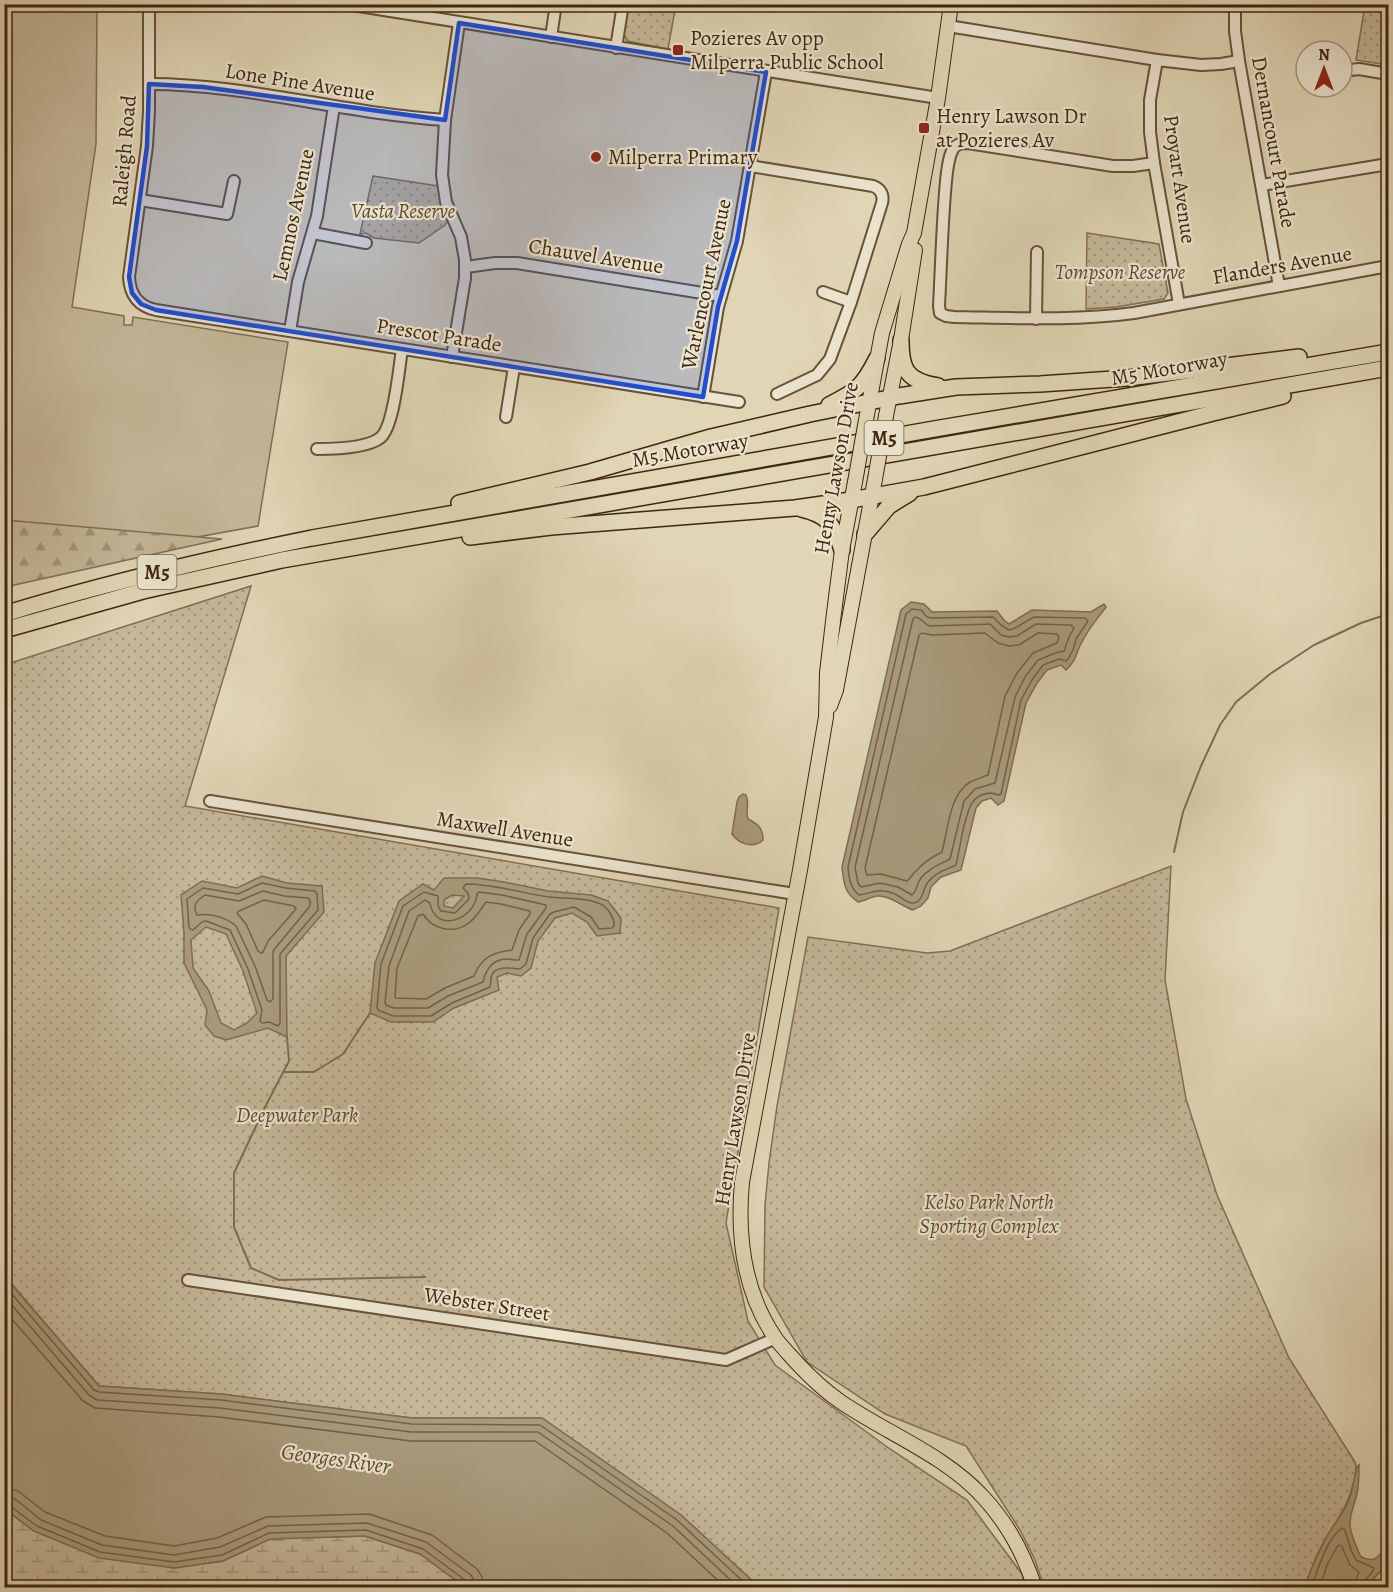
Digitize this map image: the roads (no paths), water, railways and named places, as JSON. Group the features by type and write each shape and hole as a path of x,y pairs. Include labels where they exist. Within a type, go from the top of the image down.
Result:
{"highway":[{"path":"901,340 901,356 909,375 920,382 956,387 1051,384 1128,378 1389,347"},
{"name":"M5 Motorway","path":"4,614 116,582 312,538 1389,352"},
{"path":"810,414 857,389 877,358"},
{"path":"282,560 536,529 795,507 851,500 924,487 1242,405 1389,370"},
{"name":"M5 Motorway","path":"4,630 143,591 282,560 1389,370"},
{"path":"312,538 590,472 711,437 898,396 956,387"},
{"path":"865,534 889,506 924,487"},
{"path":"795,507 814,512 828,520 842,550"}],"main road":[{"name":"Henry Lawson Drive","path":"951,4 938,98 914,233 891,299 877,358 842,550 827,674 826,717 747,1151 739,1209 742,1249 753,1291 776,1338 823,1389 940,1462 983,1497 1017,1543 1028,1565 1035,1587"},
{"name":"Henry Lawson Drive","path":"826,717 836,690 901,340 916,245 914,233"}],"street":[{"name":"Raleigh Road","path":"136,299 129,285 129,277 147,146 149,4"},
{"path":"346,4 410,10 459,22 938,98"},
{"path":"550,37 556,4"},
{"path":"616,48 623,4"},
{"name":"Dernancourt Parade","path":"1235,4 1235,31 1239,61 1279,286"},
{"path":"452,357 465,267 463,245 446,202 443,184 445,120 459,22"},
{"path":"948,26 1157,60 1201,65 1239,61"},
{"name":"Proyart Avenue","path":"1157,60 1150,100 1150,132 1179,304"},
{"path":"1354,70 1389,74"},
{"name":"Warlencourt Avenue","path":"704,397 721,296 735,250 766,72"},
{"name":"Lone Pine Avenue","path":"149,84 203,87 398,116 445,120"},
{"name":"Lemnos Avenue","path":"290,331 299,275 317,216 334,106"},
{"name":"Flanders Avenue","path":"1154,163 1119,167 968,143 955,146 951,154 946,181 940,313 946,316 1036,319 1100,317 1389,266"},
{"path":"1262,185 1389,164"},
{"path":"750,166 868,185 880,190 883,196 851,302 827,365 812,378 777,394"},
{"path":"140,200 227,218 234,181"},
{"path":"313,232 366,243"},
{"path":"1036,319 1037,252"},
{"name":"Chauvel Avenue","path":"465,267 517,263 721,296"},
{"path":"823,292 851,302"},
{"name":"Prescot Parade","path":"136,299 148,308 156,310 739,402"},
{"path":"317,448 337,449 379,439 384,434 390,422 402,349"},
{"path":"506,417 514,367"},
{"name":"Maxwell Avenue","path":"210,801 795,894"},
{"name":"Webster Street","path":"188,1280 726,1360 776,1338"}],"water":[{"path":"911,602 924,604 932,612 997,611 1009,624 1032,610 1091,612 1104,604 1106,607 1085,636 1070,666 1066,670 1061,665 1047,670 1037,683 1026,703 1004,801 998,805 991,798 982,801 976,808 961,870 941,877 931,887 928,898 921,906 913,910 882,896 858,902 850,895 846,887 842,867 901,610"},
{"path":"743,794 747,798 748,819 762,832 763,840 751,845 742,843 732,834 737,802"},
{"path":"262,876 287,883 322,886 324,912 286,956 287,1037 268,1028 226,1040 214,1036 205,1025 207,1010 184,963 181,895 202,881 237,888","holes":["206,927 226,934 243,971 257,1013 247,1023 234,1030 221,1023 209,991 193,968 191,940"]},
{"path":"444,878 477,878 548,891 591,895 608,901 621,918 620,933 597,936 587,922 572,913 555,918 538,941 531,968 521,976 507,973 497,977 499,990 454,1008 433,1022 391,1022 370,1013 375,963 399,901 423,884 434,890","holes":["452,895 464,896 453,908 444,906 444,900"]},
{"name":"Georges River","path":"4,1276 99,1386 221,1394 412,1418 542,1418 681,1515 759,1587 465,1587 420,1554 365,1536 270,1539 223,1561 174,1568 99,1558 34,1531 5,1509"},
{"path":"1359,1465 1358,1490 1350,1522 1352,1534 1361,1557 1366,1559 1377,1557 1388,1544 1388,1563 1365,1587 1304,1587 1327,1536 1346,1507"}],"waterway":[{"path":"1174,852 1183,812 1201,766 1220,725 1236,702 1270,674 1314,645 1361,623 1388,614"},
{"path":"283,1072 314,1072 343,1054 370,1013"},
{"path":"287,1037 289,1061 234,1173 234,1227 251,1268 279,1280 425,1277"}],"place":[{"name":"Pozieres Av opp Milperra Public School","path":"678,50"},
{"name":"Henry Lawson Dr at Pozieres Av","path":"924,128"},
{"name":"Milperra Primary","path":"596,157"}],"park label":[{"name":"Vasta Reserve","path":"403,211"},
{"name":"Tompson Reserve","path":"1120,272"},
{"name":"Deepwater Park","path":"297,1115"},
{"name":"Kelso Park North Sporting Complex","path":"989,1214"}]}
